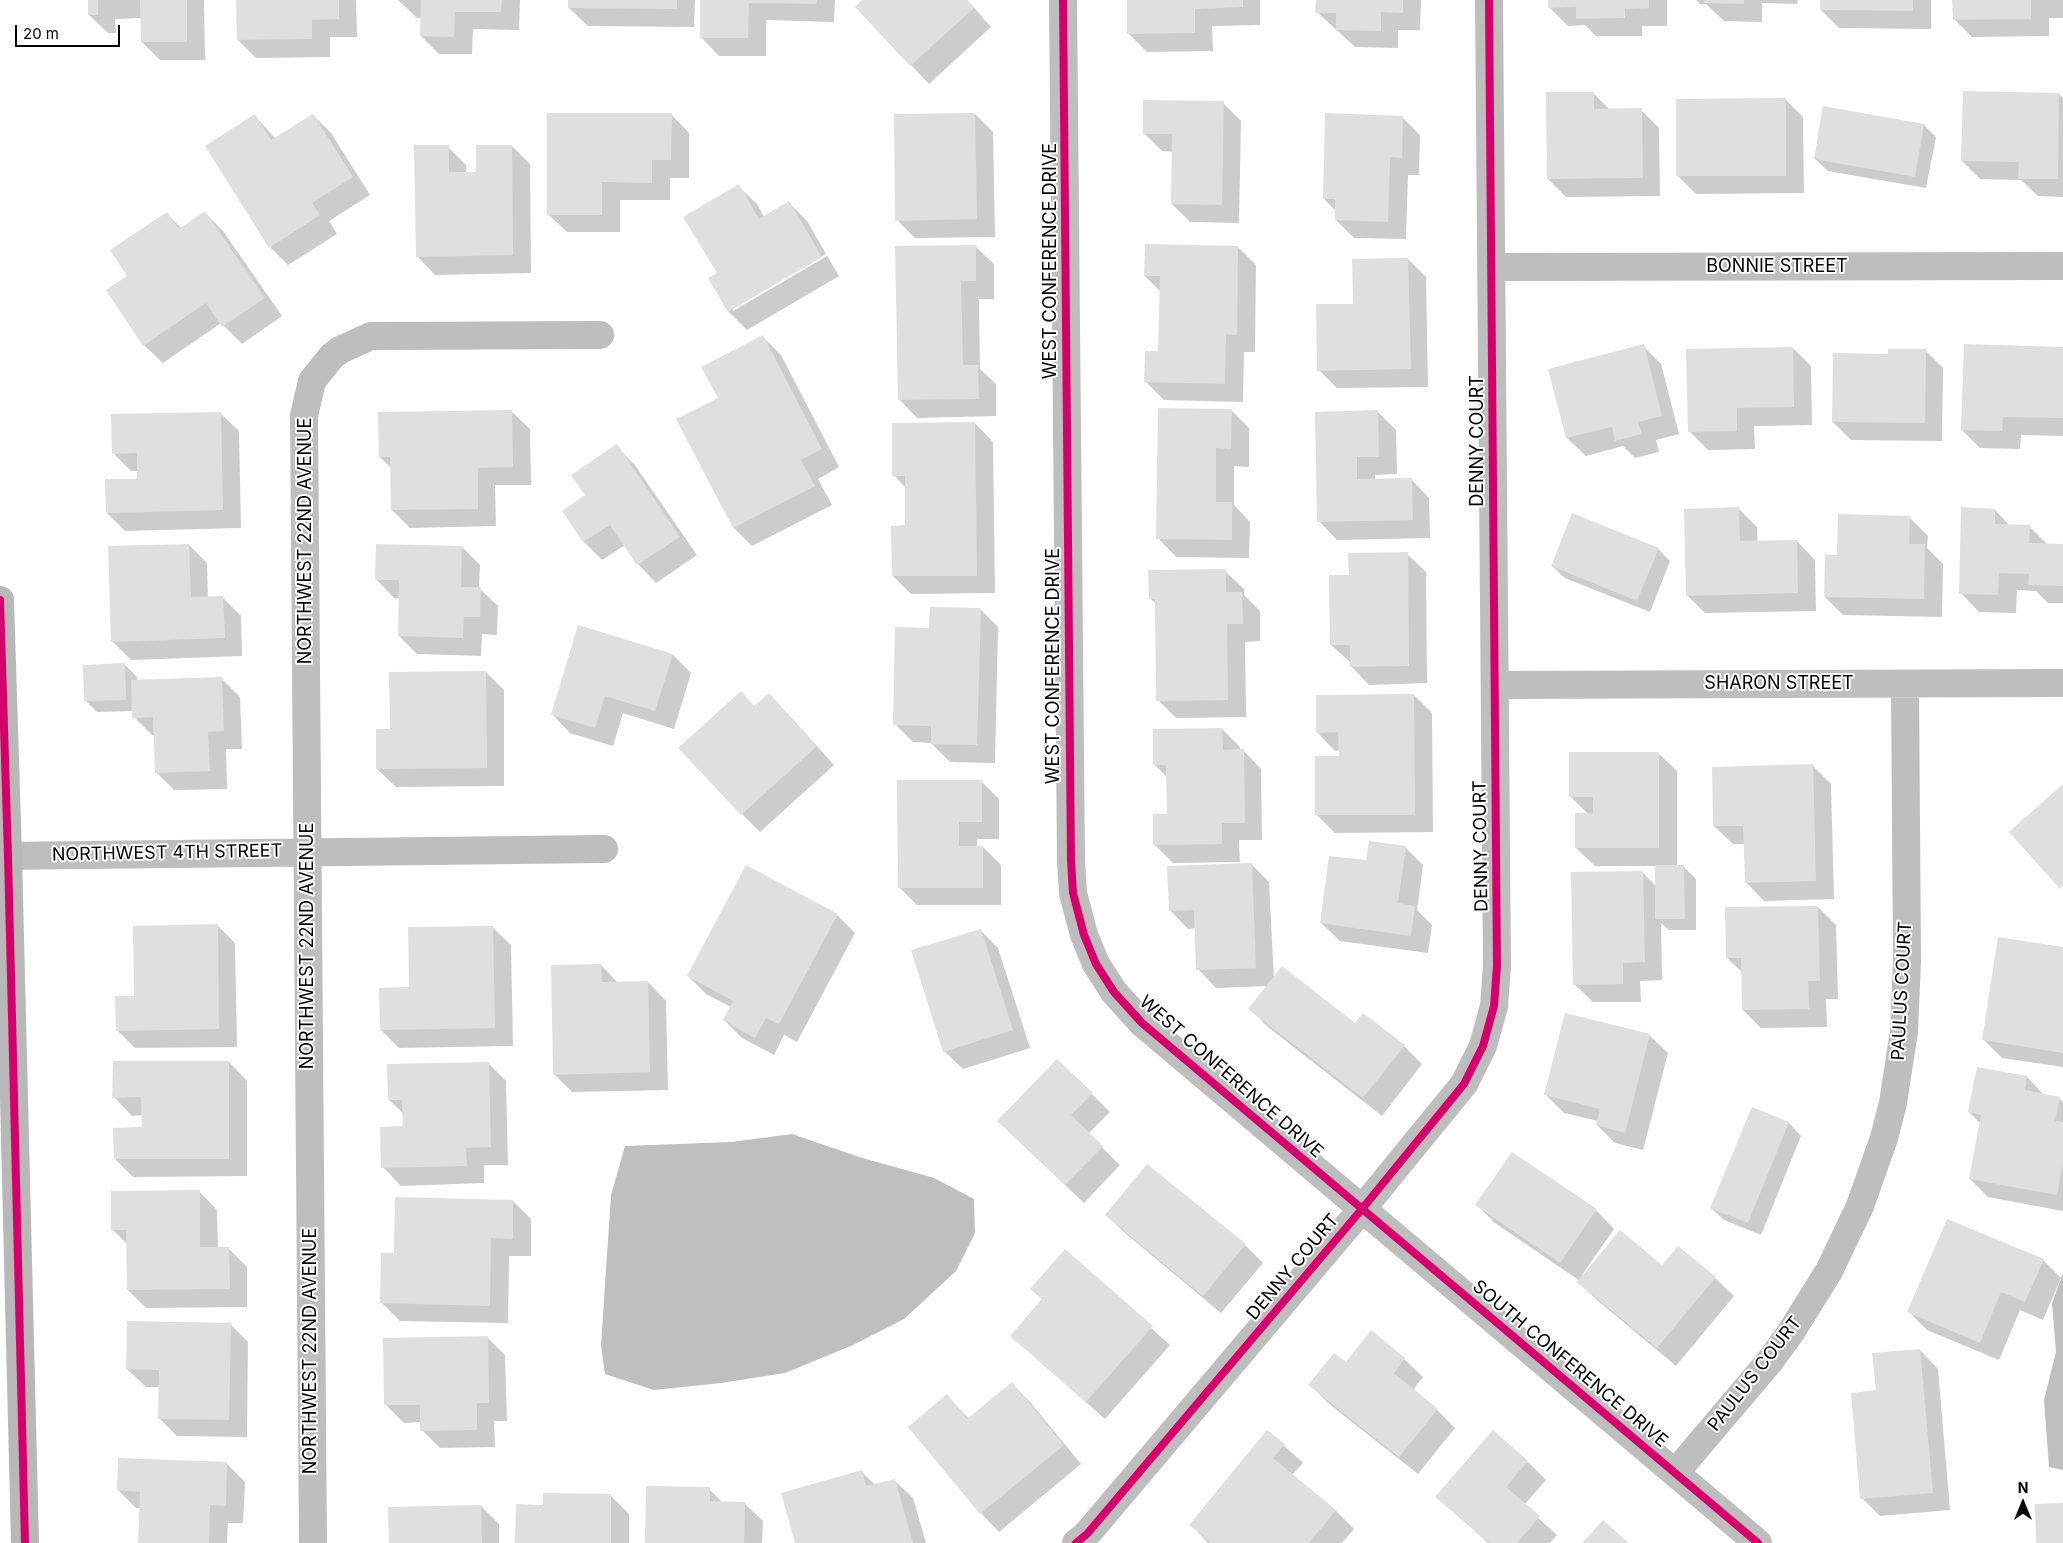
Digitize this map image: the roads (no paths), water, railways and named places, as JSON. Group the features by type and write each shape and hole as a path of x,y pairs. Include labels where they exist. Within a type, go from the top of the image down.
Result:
{"main road":[{"path":"0,600 4,856 25,1543"}],"street":[{"name":"WEST CONFERENCE DRIVE","path":"1063,0 1070,852 1073,894 1084,935 1096,964 1114,992 1142,1023 1362,1209"},
{"name":"DENNY COURT","path":"1087,1540 1464,1084 1483,1046 1494,1006 1497,966 1489,0"},
{"name":"BONNIE STREET","path":"1492,267 2063,266"},
{"name":"NORTHWEST 22ND AVENUE","path":"313,1543 304,416 312,381 332,356 340,350 371,336 600,334"},
{"name":"SHARON STREET","path":"1495,685 2063,683"},
{"name":"PAULUS COURT","path":"1675,1473 1770,1361 1792,1332 1829,1271 1860,1206 1884,1138 1904,1031 1907,962 1905,684"},
{"name":"NORTHWEST 4TH STREET","path":"4,856 604,849"},
{"name":"SOUTH CONFERENCE DRIVE","path":"1362,1209 1758,1543"}]}
